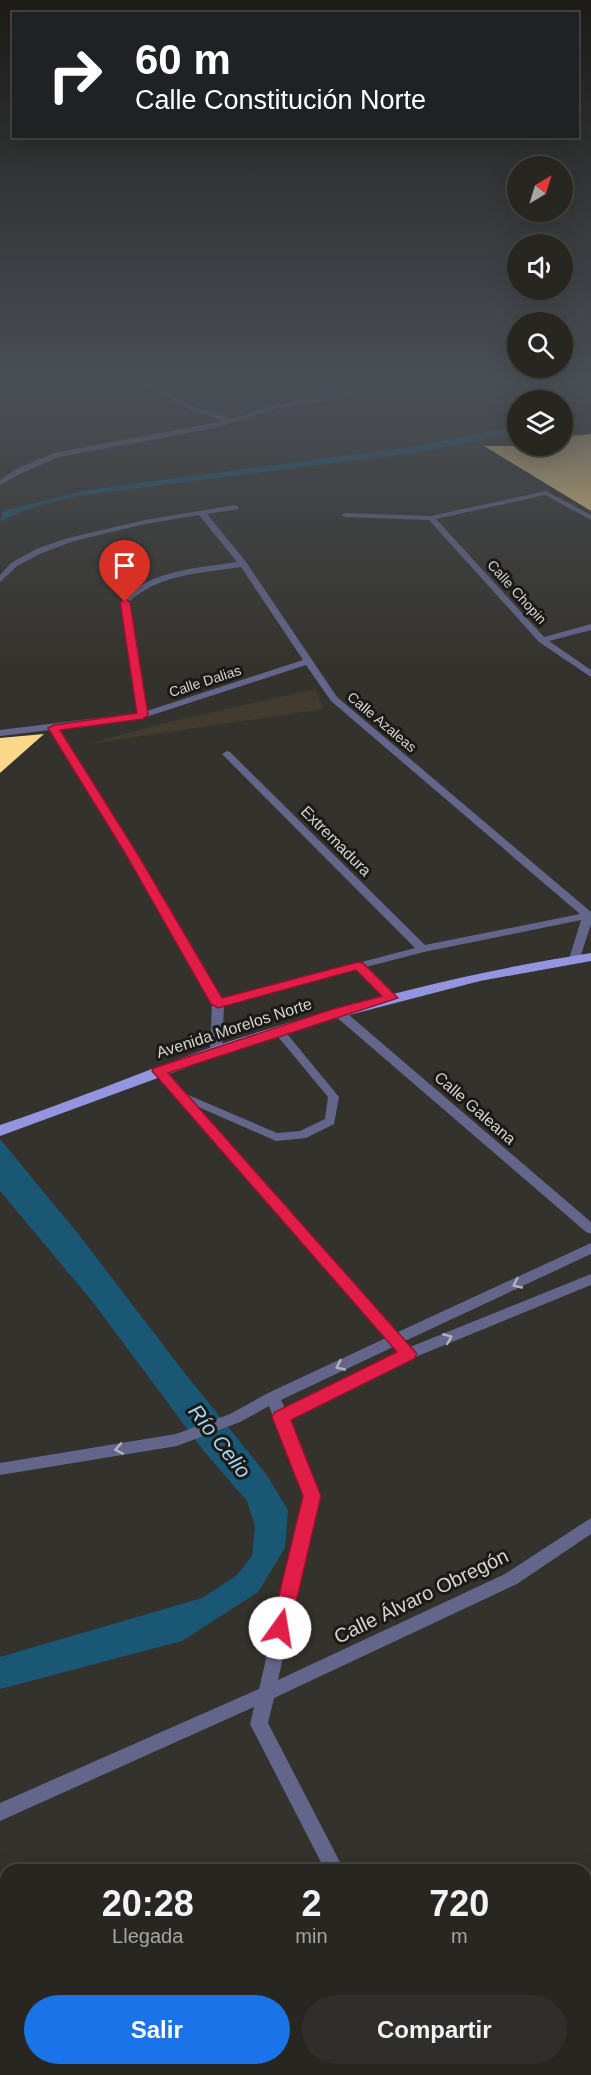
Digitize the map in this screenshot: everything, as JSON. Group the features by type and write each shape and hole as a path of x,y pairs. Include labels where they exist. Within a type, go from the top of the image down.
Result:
{"main road":[{"name":"Avenida Morelos Norte","path":"6,1129 159,1071 338,1012 392,998 591,957"}],"street":[{"path":"345,515 431,518 546,493 591,518"},
{"path":"0,580 3,574 38,552 69,540 235,507"},
{"name":"Calle Azaleas","path":"201,513 243,564 334,699 589,915"},
{"name":"Calle Chopin","path":"431,518 542,640 591,674"},
{"path":"143,715 125,602 133,591 165,579 243,564"},
{"path":"542,640 591,627"},
{"name":"Calle Dalias","path":"0,732 54,728 143,715 309,661"},
{"path":"54,728 131,853 218,1004 216,1052"},
{"name":"Extremadura","path":"227,754 423,949"},
{"path":"575,959 589,915"},
{"name":"Avenida Morelos Norte","path":"218,1004 423,949 589,915"},
{"path":"358,966 392,998"},
{"name":"Calle Galeana","path":"338,1012 591,1229"},
{"path":"159,1071 408,1354"},
{"path":"0,1469 177,1440 235,1418 273,1397 591,1248"},
{"path":"281,1417 408,1354 591,1279"},
{"path":"273,1397 312,1496 259,1724 332,1864"},
{"name":"Calle Álvaro Obregón","path":"0,1812 265,1694 511,1579 591,1525"}],"lane":[{"path":"182,1096 276,1137 302,1135 330,1121 334,1097 279,1031"}],"shaded area":[{"path":"315,689 324,709 88,744 160,724"}],"water":[{"path":"186,477 227,477 78,496 37,506 0,521 3,511 87,490"},
{"name":"Río Celio","path":"0,1139 80,1236 183,1371 266,1474 288,1510 285,1548 258,1592 182,1641 0,1689 0,1657 202,1598 236,1576 252,1556 255,1526 247,1501 203,1450 92,1301 0,1191"}],"building":[{"path":"535,477 591,477 591,511"},
{"path":"44,734 0,773 0,738"}],"route":[{"path":"125,602 143,715 54,728 131,853 218,1004 358,966 392,998 338,1012 159,1071 408,1354 281,1417 312,1496 280,1628"}]}
